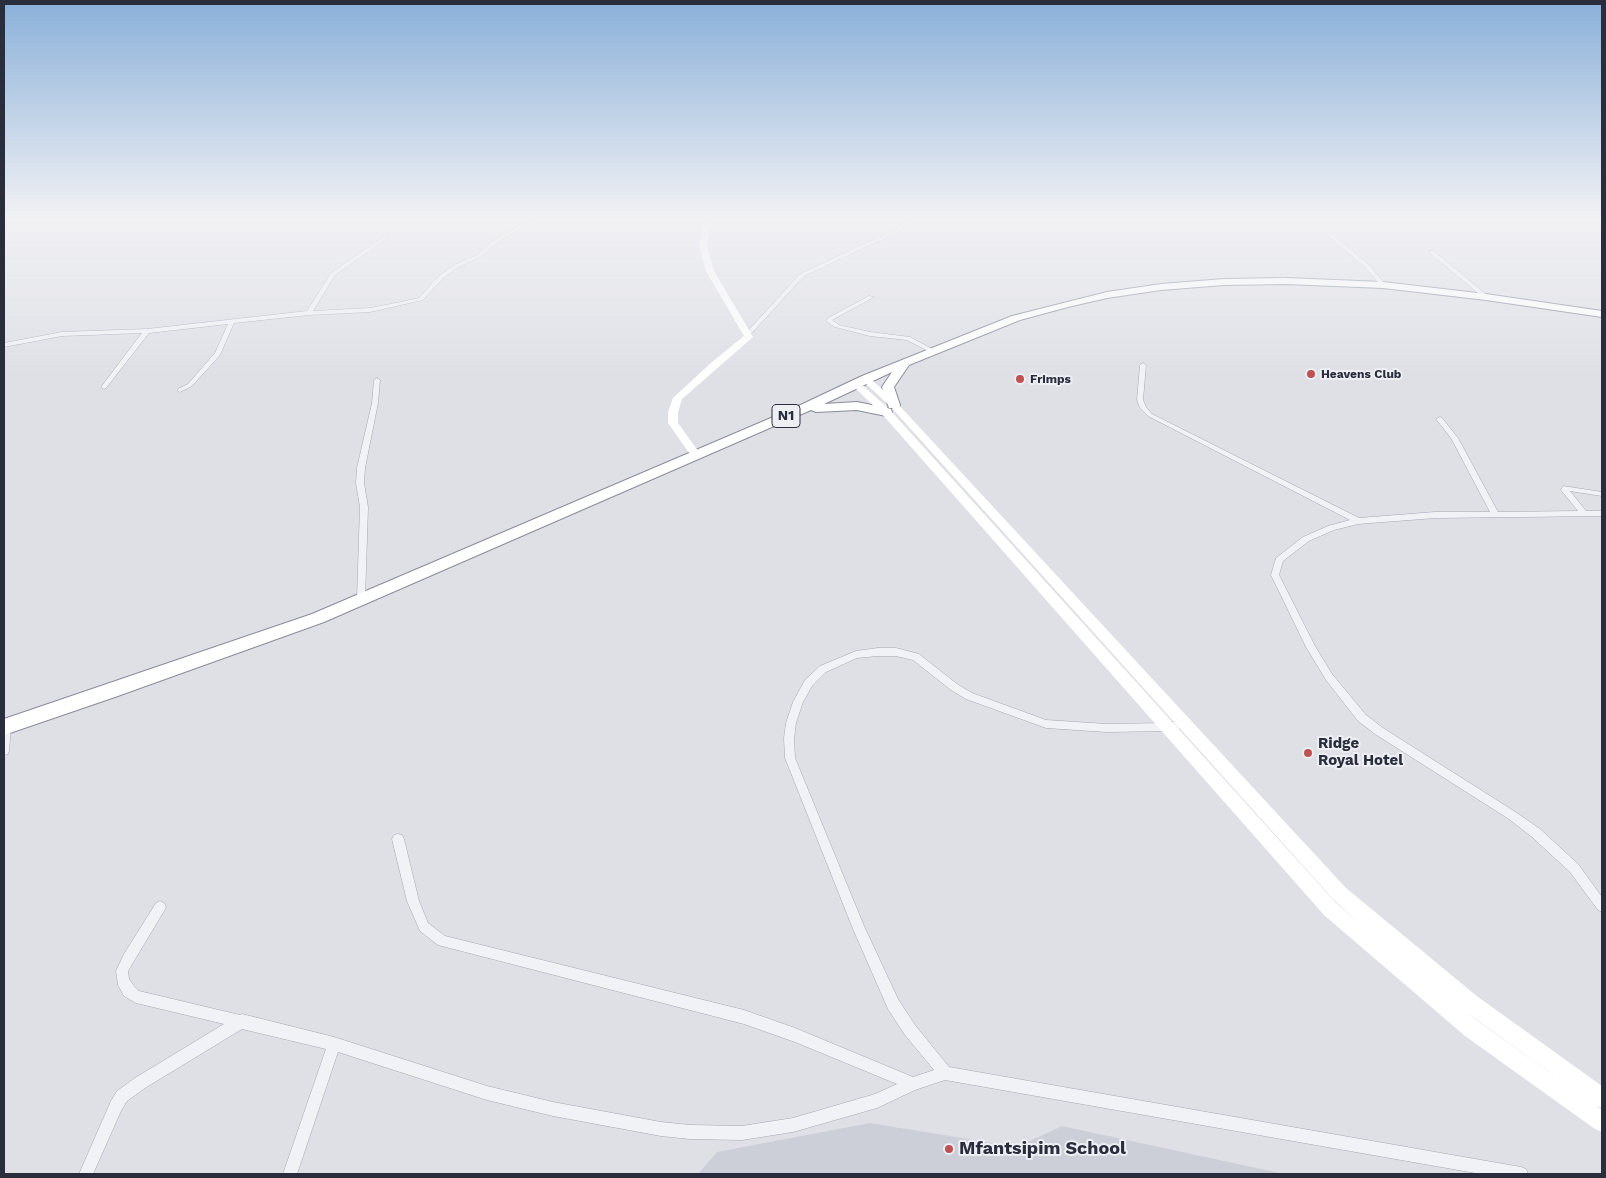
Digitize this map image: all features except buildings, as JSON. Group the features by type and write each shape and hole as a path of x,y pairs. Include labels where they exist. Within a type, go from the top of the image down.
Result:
{"highway":[{"name":"N1","path":"5,726 248,644 318,618 452,562 932,351 1016,318 1066,304 1125,292 1170,286 1252,281 1323,282 1383,285 1486,297 1602,314"},
{"path":"796,412 837,406 890,409 888,387 905,364"}],"street":[{"path":"309,313 334,274 338,271"},
{"path":"4,345 62,334 147,331 231,324 309,313 370,310 421,298 450,271"},
{"path":"710,271 748,334"},
{"path":"696,455 673,423 673,412 678,398 714,364 747,338 748,334 802,275 811,271"},
{"path":"1371,271 1383,285"},
{"path":"1455,271 1486,297"},
{"path":"871,297 830,319 829,322 837,326 870,334 908,338 932,351"},
{"path":"180,390 190,385 218,354 231,324"},
{"path":"104,387 147,331"},
{"path":"1144,365 1140,400 1143,408 1150,415 1358,521"},
{"path":"361,599 364,506 360,483 361,468 375,403 377,380"},
{"path":"861,382 890,409 1184,724 1253,801 1356,909 1470,1004 1602,1099 1602,1124"},
{"path":"890,409 1166,728 1341,920 1472,1030 1602,1124"},
{"path":"1440,419 1454,438 1495,513"},
{"path":"1583,512 1565,490 1566,488 1602,494"},
{"path":"1602,513 1495,513 1380,518 1358,521 1331,528 1306,539 1279,560 1275,575 1311,647 1329,677 1362,718 1378,731 1513,816 1536,833 1574,868 1602,906"},
{"path":"945,1073 910,1030 893,1004 859,929 790,758 789,738 791,723 798,702 808,683 823,669 856,655 896,652 916,657 954,687 969,696 1046,724 1107,728 1166,728 1184,724"},
{"path":"4,752 5,726"},
{"path":"398,839 406,876 424,927 442,941 744,1017 794,1034 913,1084"},
{"path":"160,907 122,971 122,980 129,992 136,997 334,1044 487,1093 629,1125 690,1132 742,1133 793,1125 877,1101 913,1084 945,1073 1521,1174"},
{"path":"86,1174 122,1096 242,1021"},
{"path":"290,1174 334,1044"}],"shaded area":[{"name":"Mfantsipim School","path":"870,1123 1017,1147 1062,1126 1284,1174 698,1174 717,1152"}],"place":[{"name":"Heavens Club","path":"1311,374"},
{"name":"Frimps","path":"1020,379"},
{"name":"Ridge Royal Hotel","path":"1308,753"},
{"name":"Mfantsipim School","path":"949,1149"}]}
